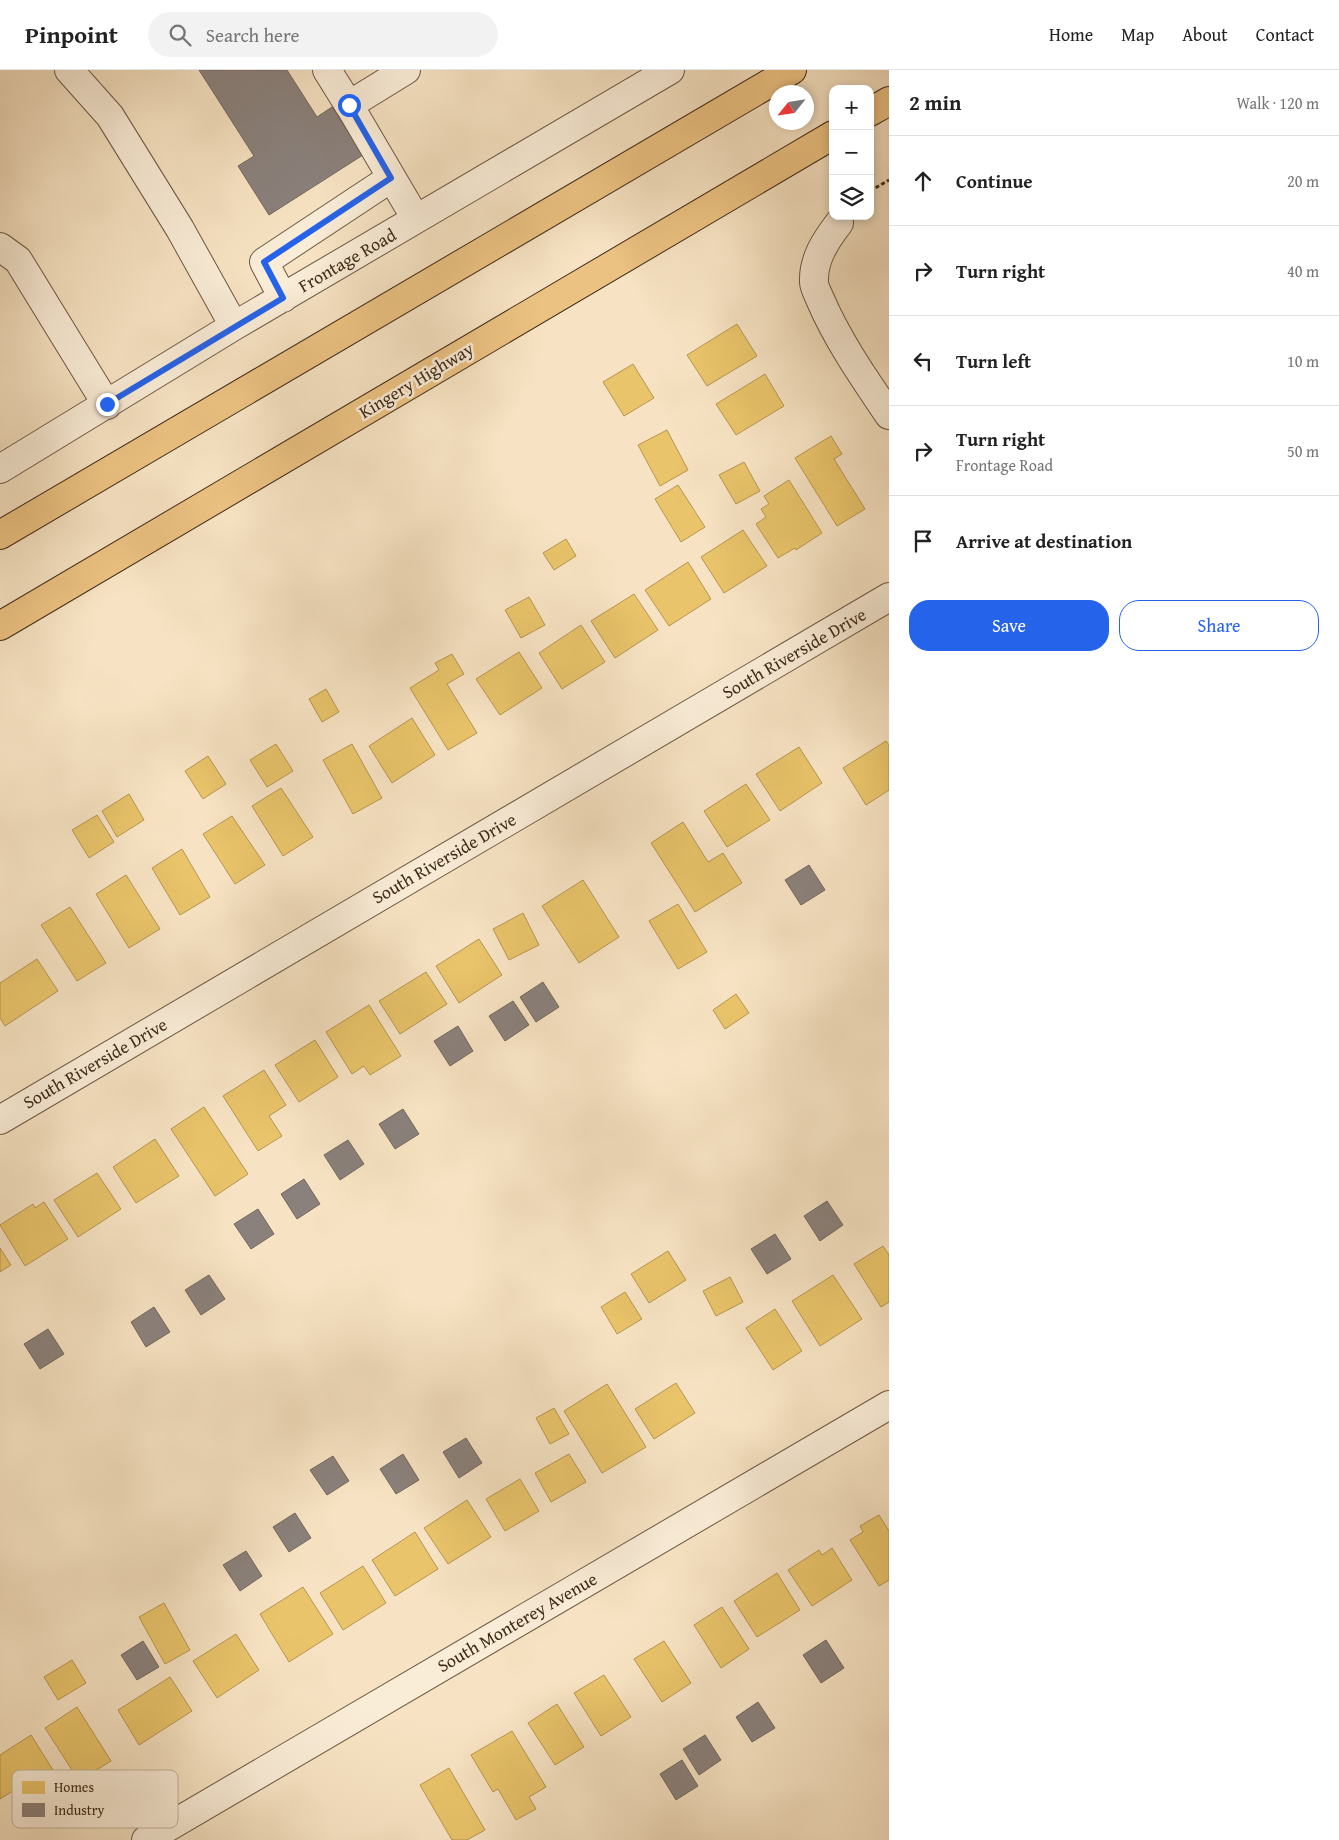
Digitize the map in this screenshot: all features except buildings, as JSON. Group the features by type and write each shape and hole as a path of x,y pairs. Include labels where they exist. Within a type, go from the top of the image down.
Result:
{"highway":[{"path":"0,535 792,70"},
{"path":"874,110 889,101"},
{"name":"Kingery Highway","path":"0,626 829,136"}],"street":[{"path":"69,70 110,116 180,229 234,326"},
{"path":"328,70 416,220"},
{"path":"350,107 349,105 406,70"},
{"name":"Frontage Road","path":"0,469 234,326 670,70"},
{"path":"283,298 264,262 391,178"},
{"path":"839,223 824,244 816,262 814,283 823,306 849,355 889,415"},
{"path":"0,247 18,260 107,404"},
{"name":"South Riverside Drive","path":"0,1120 889,597"},
{"name":"South Monterey Avenue","path":"178,1821 889,1405"},
{"name":"South Monterey Avenue","path":"146,1840 166,1828"}],"path":[{"path":"874,189 889,180"}],"route":[{"path":"107,404 283,298 264,262 391,178 349,105"}]}
